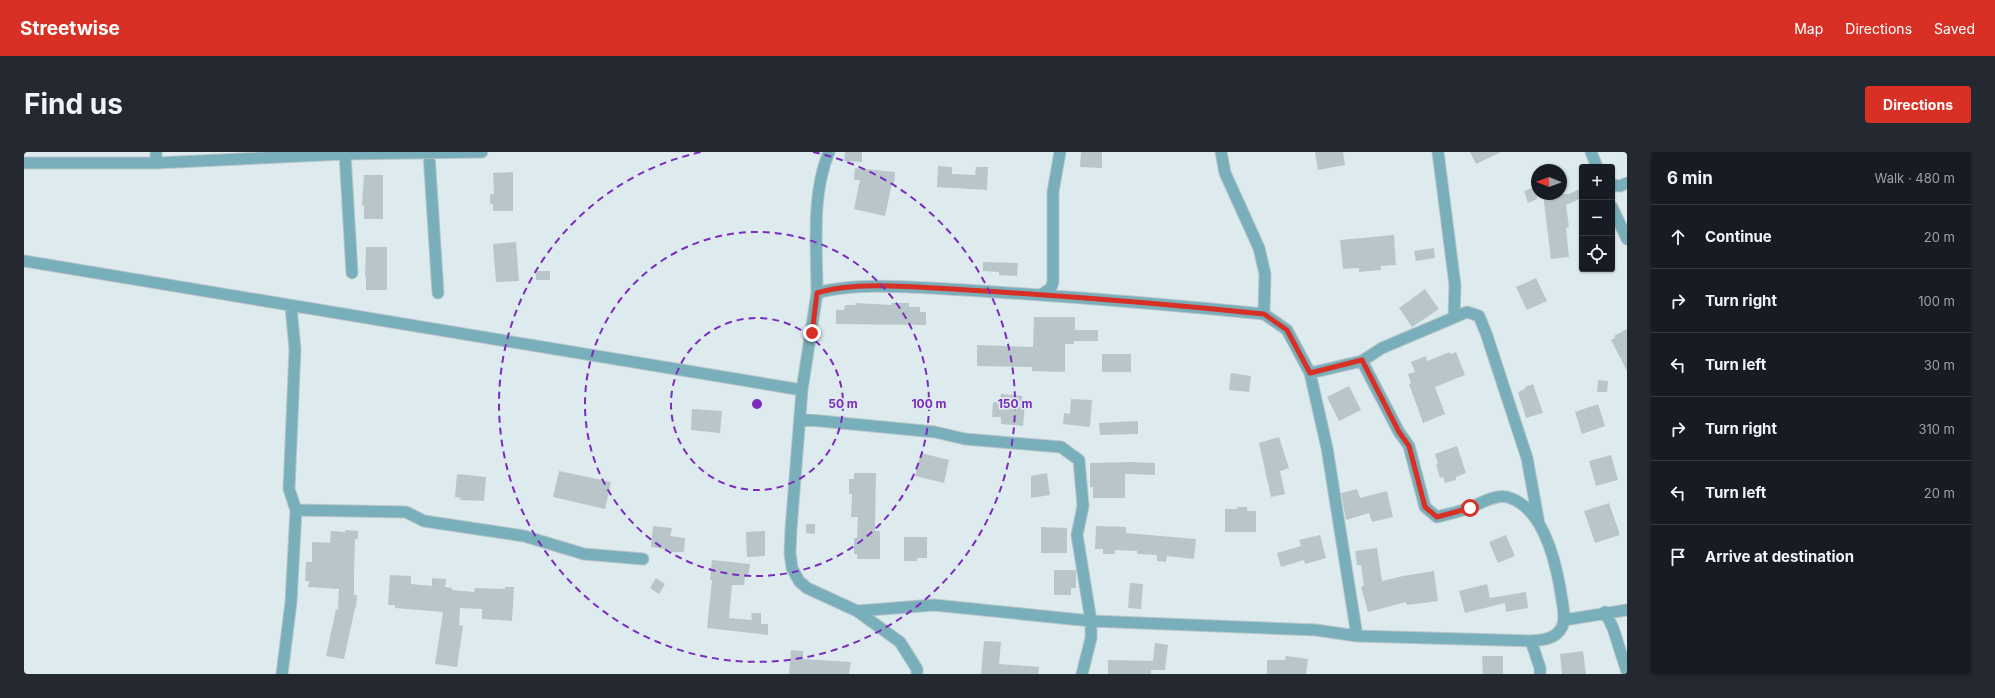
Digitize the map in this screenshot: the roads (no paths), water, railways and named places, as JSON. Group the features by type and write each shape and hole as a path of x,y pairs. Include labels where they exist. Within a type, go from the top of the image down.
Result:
{"street":[{"path":"24,163 224,156 482,152"},
{"path":"829,152 823,167 818,205 817,293 802,390 791,529 790,553 792,568 799,581 807,588 857,611 900,642 917,669 917,674"},
{"path":"1041,295 1051,288 1053,282 1053,192 1060,152"},
{"path":"1220,152 1225,173 1259,248 1265,274 1264,314"},
{"path":"1438,152 1455,285 1454,317"},
{"path":"1591,152 1596,164"},
{"path":"345,154 352,273"},
{"path":"429,154 438,293"},
{"path":"1615,185 1620,186 1627,183"},
{"path":"1615,213 1627,239"},
{"path":"24,261 291,307 539,346 802,390"},
{"path":"817,293 834,288 896,287 1041,295 1264,314 1287,330 1310,373 1328,448 1357,636"},
{"path":"282,674 291,602 296,510 289,489 294,349 291,307"},
{"path":"1310,373 1362,360 1382,348 1467,312 1479,316 1527,458 1539,524"},
{"path":"857,611 934,605 1091,621 1316,630 1357,636 1531,641 1547,640 1562,628 1564,620 1560,584 1552,552 1539,524 1524,505 1506,497 1486,500 1470,508 1437,517 1430,513 1425,507 1409,446 1399,432 1362,360"},
{"path":"800,420 935,432 965,439 1062,447 1079,460 1082,506 1077,535 1091,621 1091,638 1082,674"},
{"path":"296,510 406,512 424,521 524,536 584,554 643,559"},
{"path":"1564,620 1605,612 1627,610"},
{"path":"1605,612 1613,628 1627,672"},
{"path":"1531,641 1540,668 1540,674"}]}
